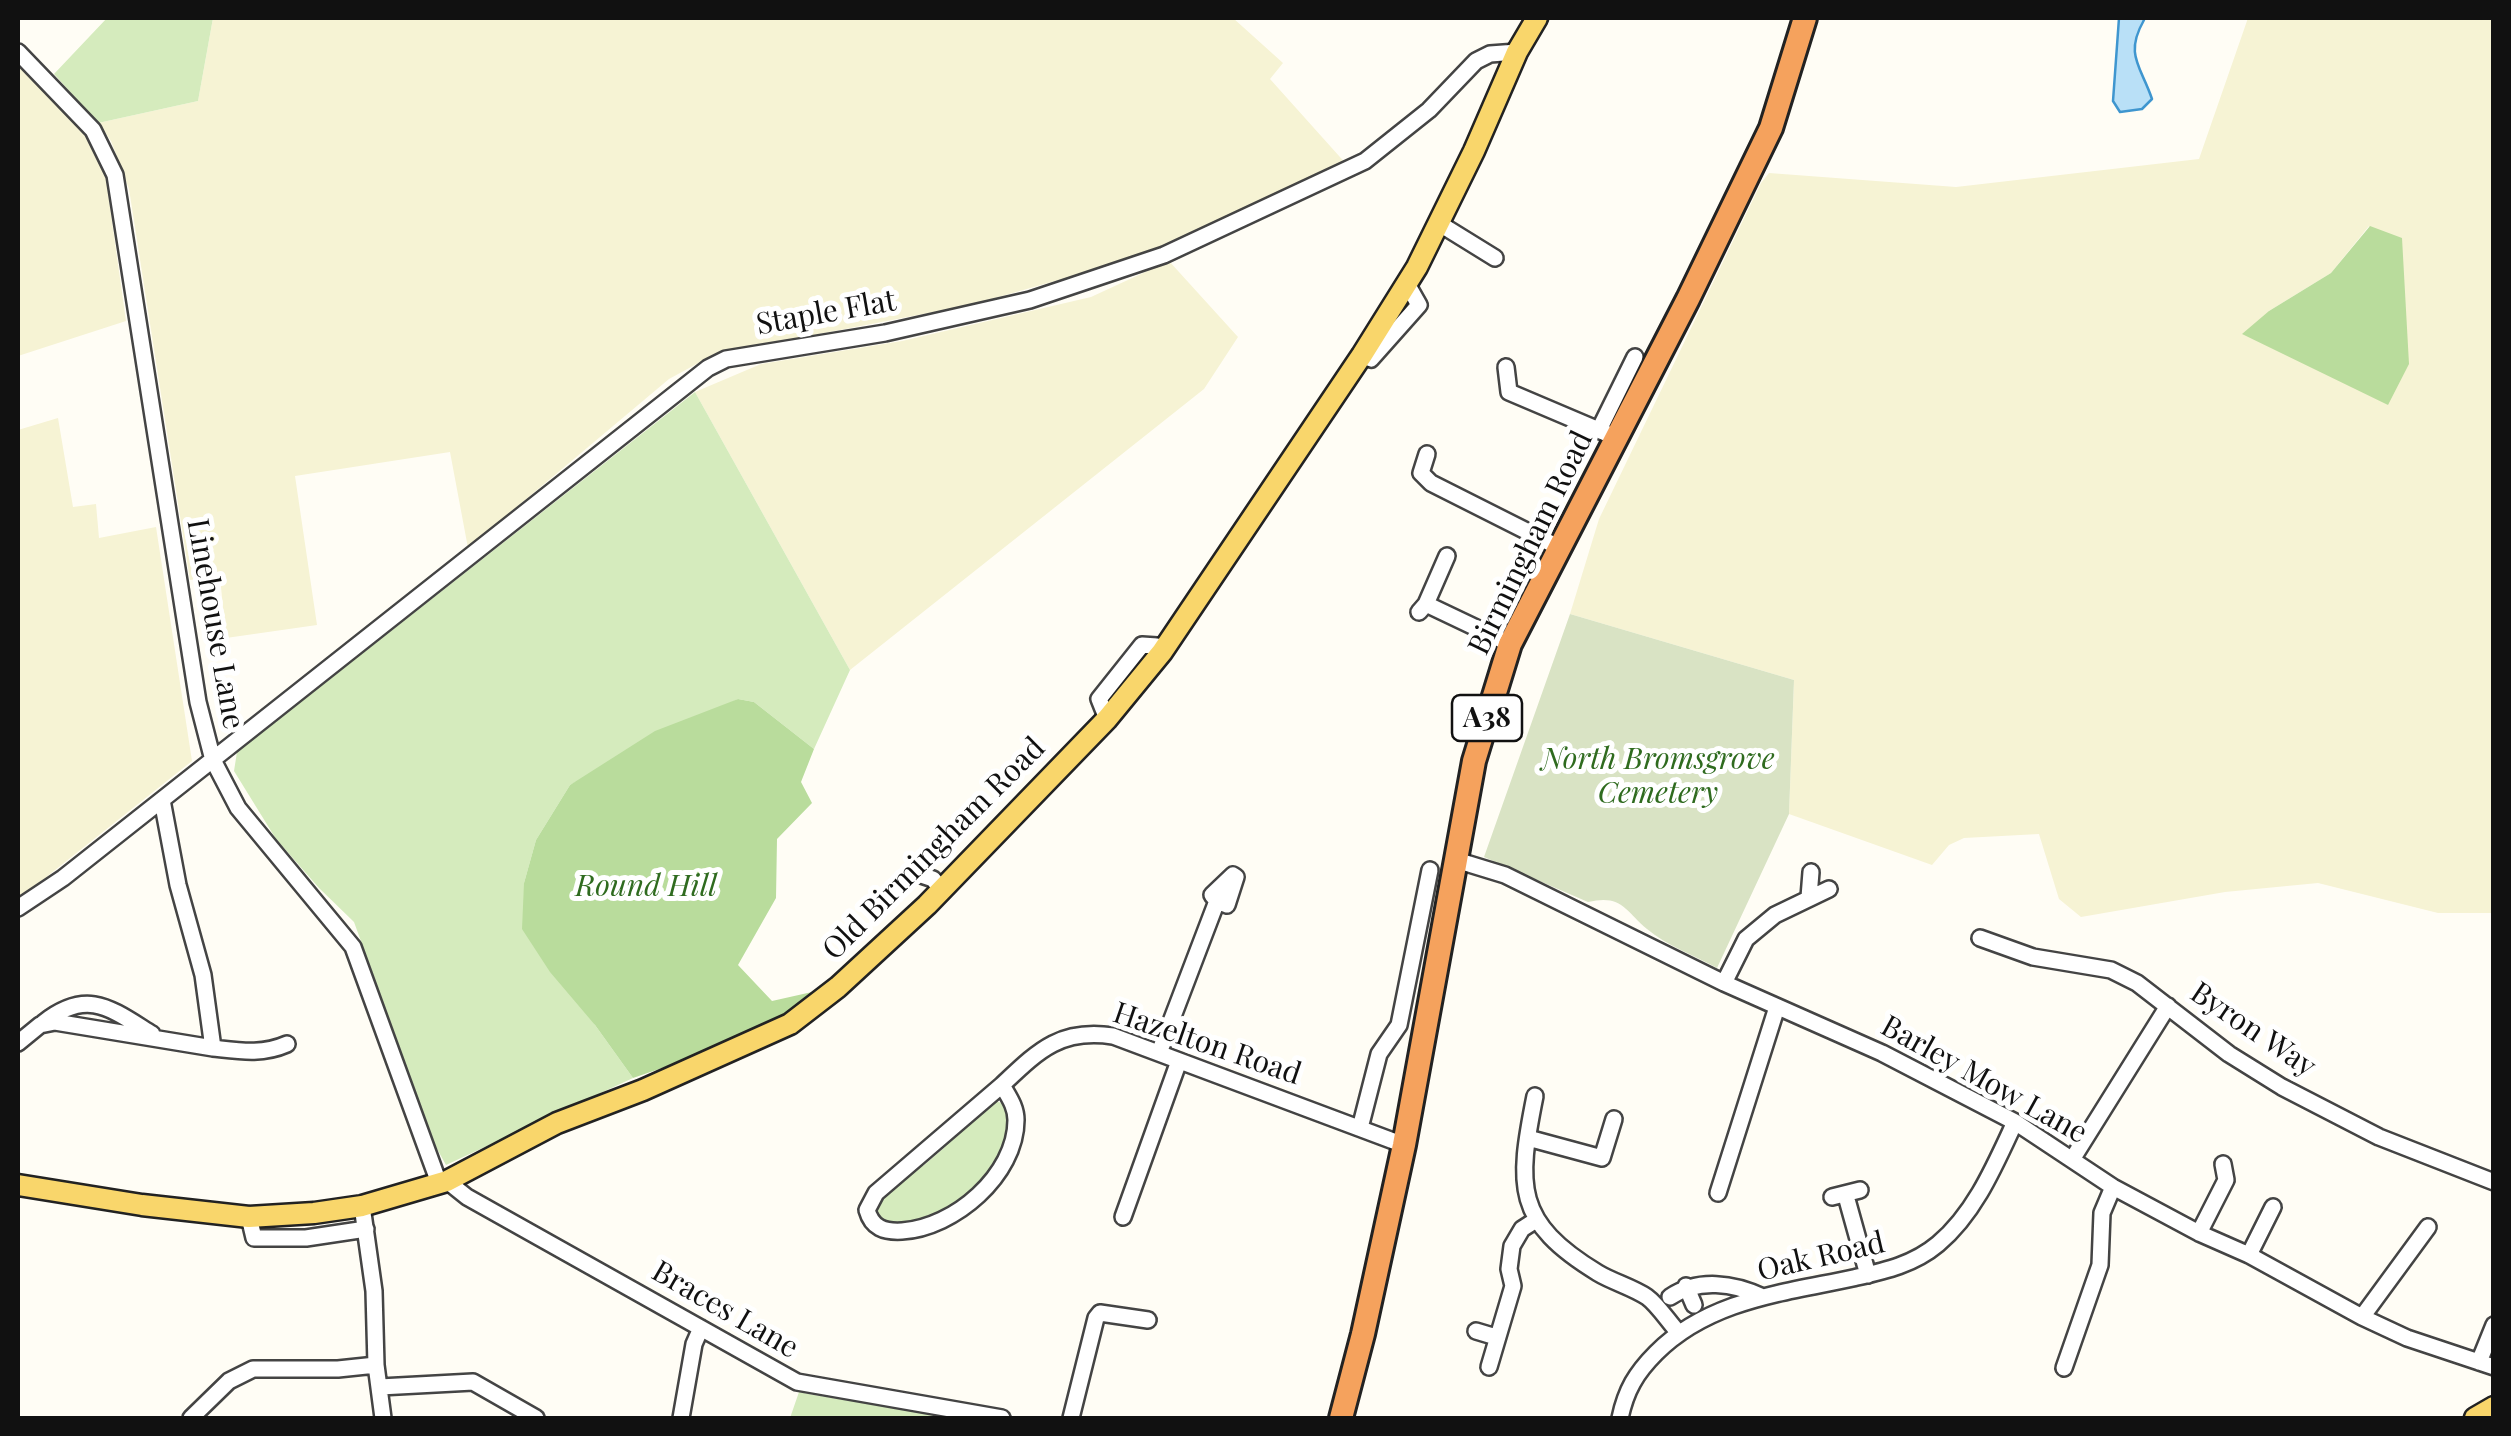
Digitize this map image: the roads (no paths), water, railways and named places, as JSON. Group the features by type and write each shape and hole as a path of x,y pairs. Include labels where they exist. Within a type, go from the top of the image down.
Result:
{"highway":[{"name":"Birmingham Road","path":"1341,1418 1364,1334 1404,1144 1474,761 1510,644 1560,548 1607,433 1688,299 1772,128 1805,18"}],"main road":[{"name":"Old Birmingham Road","path":"18,1185 249,1217 362,1206 443,1182 557,1124 790,1024 838,987 942,889 1107,719 1162,652 1362,356 1406,282 1440,224 1517,52 1537,18"},
{"path":"2474,1418 2494,1408"}],"street":[{"name":"Linehouse Lane","path":"18,52 94,130 115,175 198,702 213,760 238,808 353,946 423,1147 443,1182"},
{"name":"Staple Flat","path":"18,908 63,878 708,368 736,357 885,332 1030,300 1164,255 1365,161 1429,110 1476,61 1490,54 1517,52"},
{"path":"1440,224 1495,258"},
{"path":"1506,367 1509,392 1607,433 1635,358"},
{"path":"1428,454 1421,474 1431,483 1560,548"},
{"path":"1447,556 1423,608 1510,644"},
{"path":"162,800 178,885 204,975 213,1048"},
{"name":"Barley Mow Lane","path":"1456,860 1505,875 1724,982 1882,1053 2015,1122 2113,1186 2199,1233 2249,1254 2362,1317 2407,1338 2486,1364"},
{"path":"1360,1128 1378,1054 1399,1025 1430,870"},
{"path":"1809,897 1812,872"},
{"path":"887,899 915,873 933,879 942,889"},
{"path":"1724,982 1746,939 1775,915 1829,890"},
{"path":"1159,1052 1217,901"},
{"name":"Byron Way","path":"1980,938 2033,957 2111,970 2137,983 2229,1054 2282,1088 2379,1136 2494,1182"},
{"path":"18,1043 62,1008 80,1002 108,1010 163,1041"},
{"path":"2073,1158 2168,1006"},
{"path":"1718,1193 1778,1007"},
{"path":"40,1025 55,1022 253,1052 269,1052 288,1044"},
{"name":"Hazelton Road","path":"1002,1085 1014,1106 1016,1124 998,1171 972,1200 946,1220 915,1231 889,1232 876,1226 867,1210 876,1193 1036,1053 1074,1034 1112,1036 1404,1144"},
{"path":"1122,1217 1179,1061"},
{"path":"1535,1096 1524,1162 1527,1196 1536,1220 1566,1253 1648,1298 1678,1332"},
{"path":"1528,1138 1602,1158 1614,1119"},
{"name":"Oak Road","path":"1620,1418 1635,1374 1678,1332 1720,1310 1906,1265 1936,1246 1955,1227 1995,1166 2015,1122"},
{"path":"2199,1233 2226,1180 2223,1164"},
{"name":"Braces Lane","path":"443,1182 797,1382 1002,1418"},
{"path":"2064,1368 2100,1265 2102,1213 2113,1186"},
{"path":"1846,1194 1868,1274"},
{"path":"362,1206 374,1291 376,1365 383,1418"},
{"path":"2249,1254 2273,1207"},
{"path":"249,1217 254,1238 306,1238 366,1228"},
{"path":"1489,1368 1513,1286 1509,1269 1512,1246 1522,1229 1536,1220"},
{"path":"2362,1317 2392,1273 2418,1255 2428,1227"},
{"path":"1670,1296 1686,1286 1742,1287 1763,1298"},
{"path":"1686,1286 1694,1305"},
{"path":"1071,1418 1096,1318 1110,1313 1148,1320"},
{"path":"2486,1364 2494,1325"},
{"path":"681,1418 694,1344 701,1328"},
{"path":"1476,1331 1496,1337"},
{"path":"191,1418 229,1381 253,1369 376,1365"},
{"path":"380,1387 472,1382 536,1418"}],"water":[{"path":"2119,18 2144,20 2135,52 2152,99 2142,109 2120,112 2113,101"}],"park label":[{"name":"North Bromsgrove Cemetery","path":"1658,777"},
{"name":"Round Hill","path":"646,887"}]}
